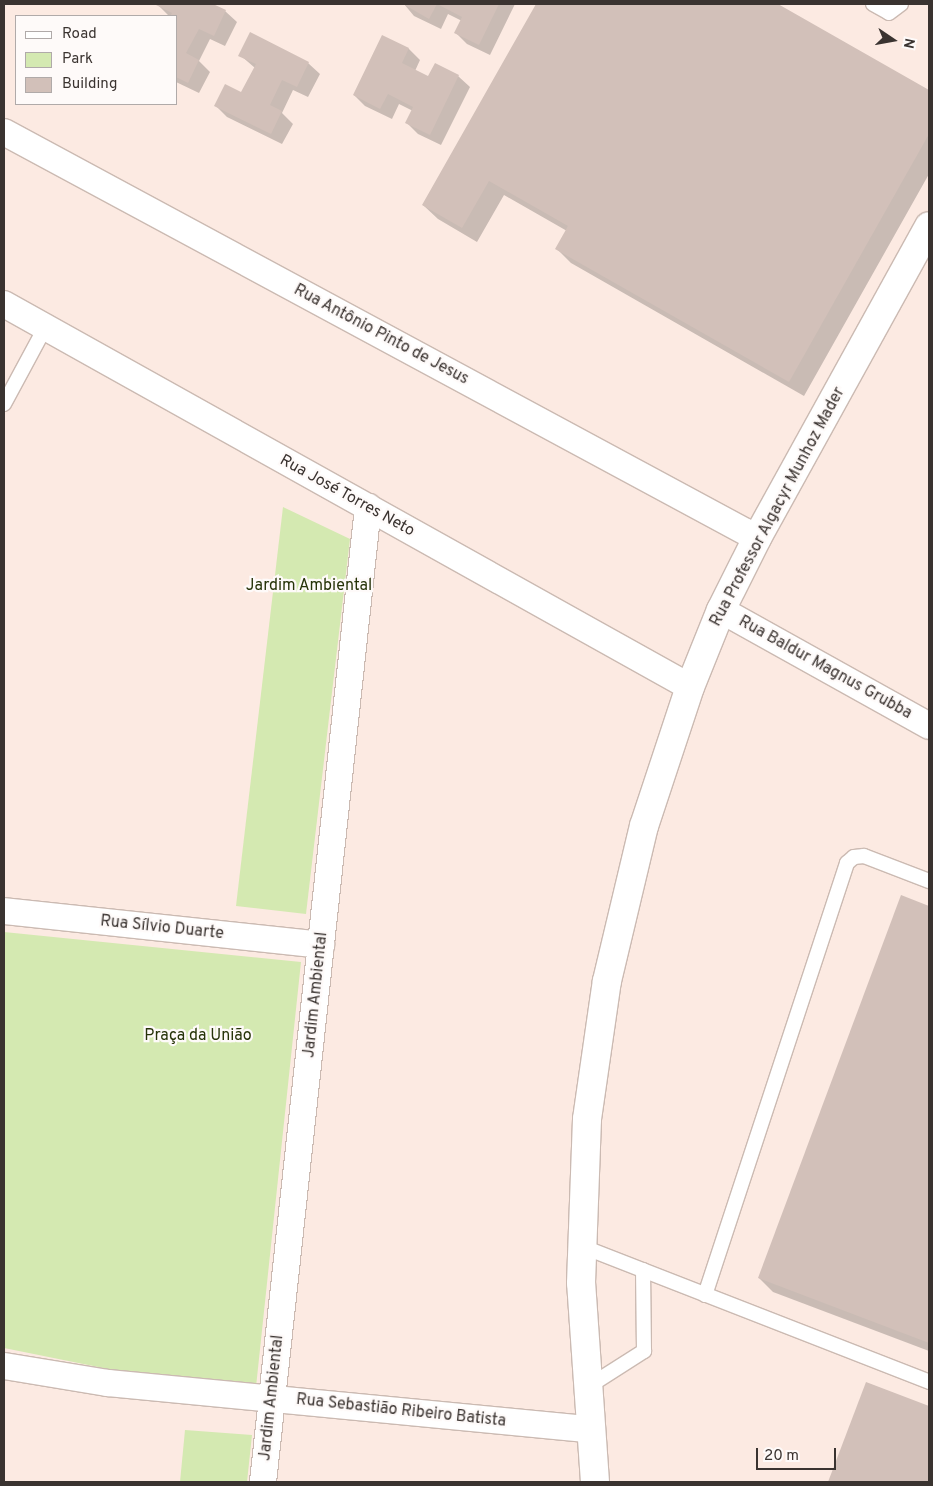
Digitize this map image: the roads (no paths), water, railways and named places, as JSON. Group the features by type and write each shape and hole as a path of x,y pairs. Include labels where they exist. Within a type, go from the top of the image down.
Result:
{"street":[{"name":"Rua Antônio Pinto de Jesus","path":"4,132 757,538"},
{"name":"Rua Professor Algacyr Munhoz Mader","path":"595,1482 586,1388 581,1246 587,1119 607,981 644,826 690,687 721,610 757,538 929,226"},
{"name":"Rua José Torres Neto","path":"4,304 690,687"},
{"name":"Jardim Ambiental","path":"263,1482 368,507"},
{"name":"Rua Baldur Magnus Grubba","path":"721,610 929,726"},
{"name":"Rua Sílvio Duarte","path":"4,912 321,945"},
{"name":"Rua Sebastião Ribeiro Batista","path":"4,1366 108,1383 589,1429"}],"lane":[{"path":"873,4 889,13 901,4"},
{"path":"4,404 45,328"},
{"path":"705,1295 847,863 854,857 864,856 929,881"},
{"path":"581,1246 929,1382"},
{"path":"586,1388 644,1351 643,1270"}],"park label":[{"name":"Praça da União","path":"198,1036"}]}
